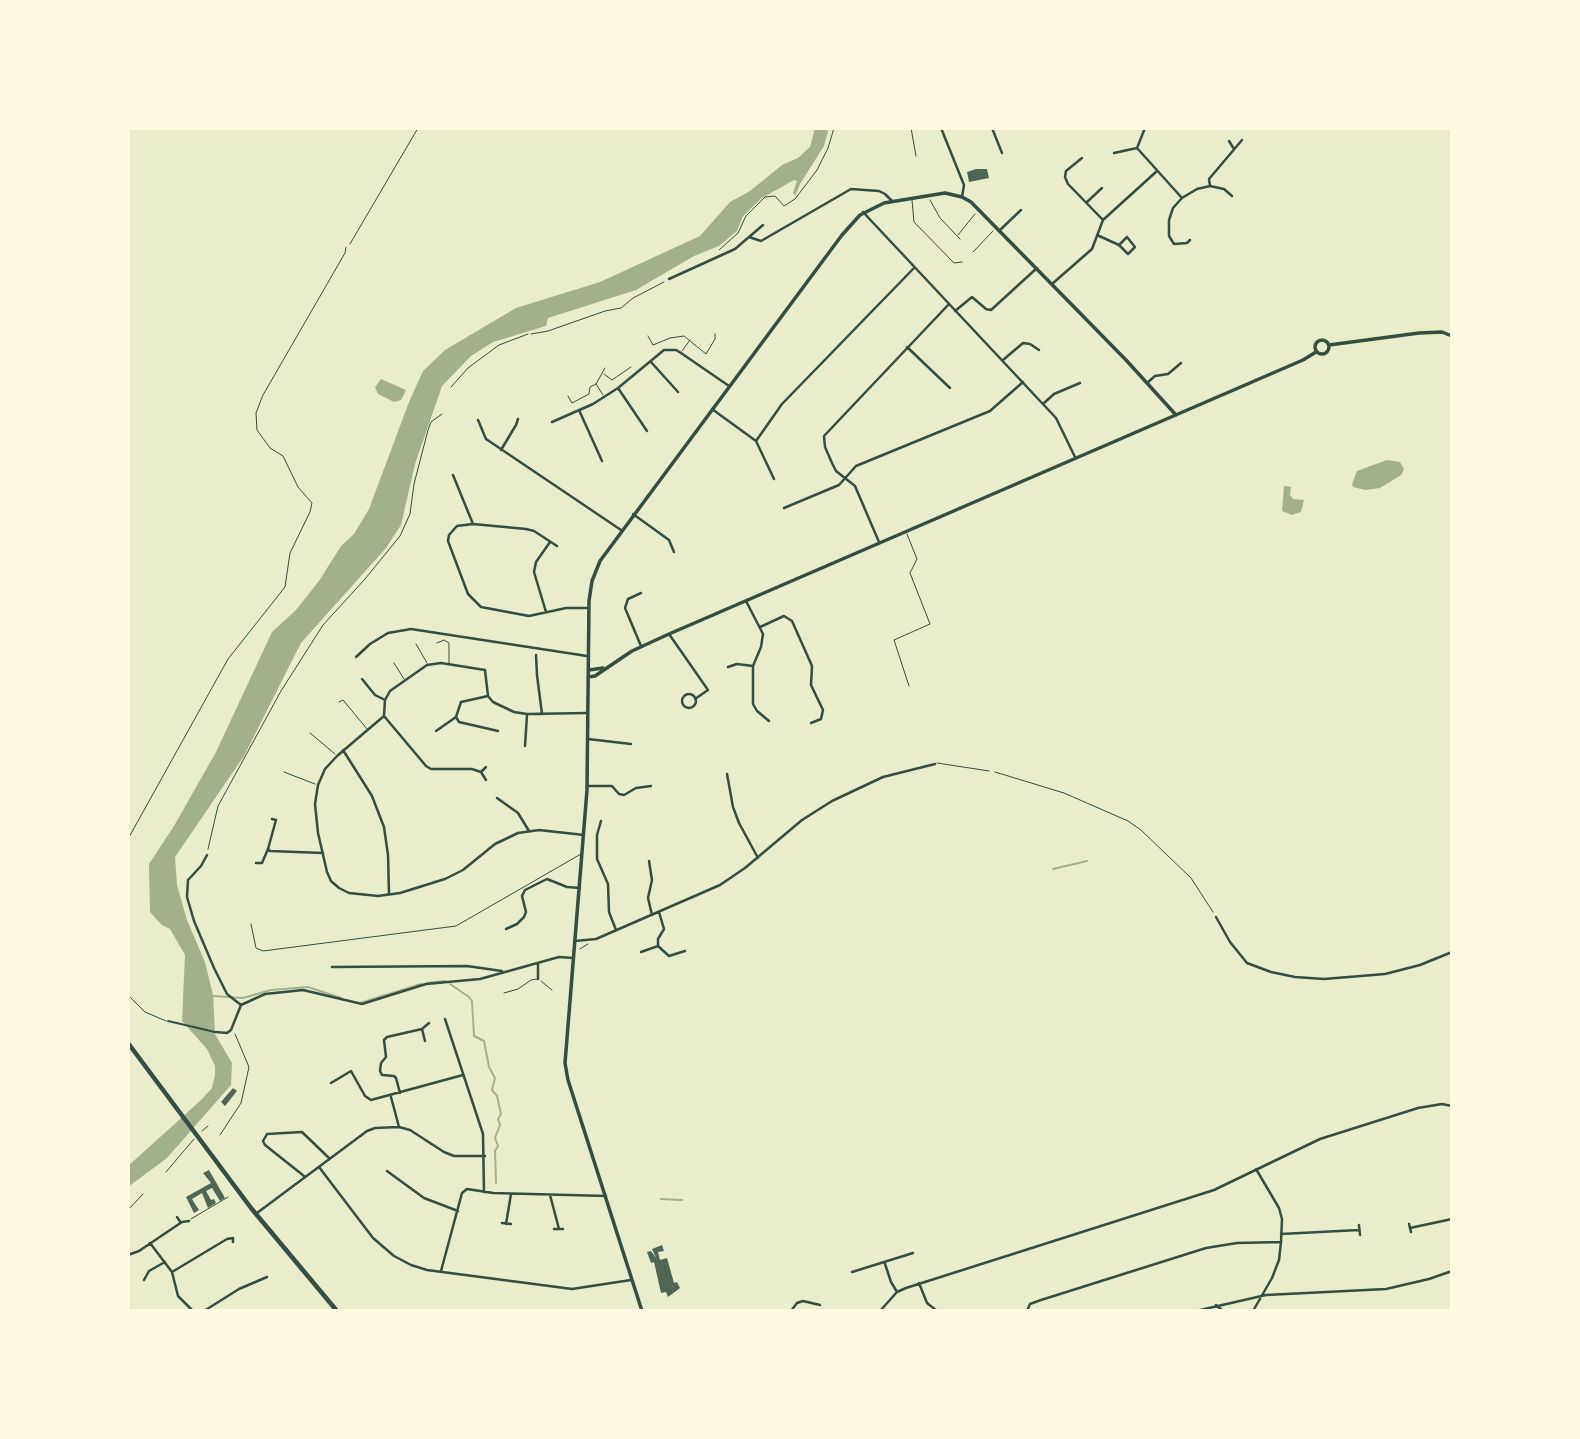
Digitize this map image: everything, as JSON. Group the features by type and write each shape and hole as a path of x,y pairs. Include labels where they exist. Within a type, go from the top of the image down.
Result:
{"main road":[{"path":"128,1043 256,1214 334,1310"}],"street":[{"path":"941,128 964,185 962,197"},
{"path":"992,128 1002,153"},
{"path":"1137,148 1145,128"},
{"path":"1210,186 1209,179 1242,140"},
{"path":"1229,141 1234,149"},
{"path":"1114,153 1137,148"},
{"path":"1137,148 1182,198"},
{"path":"1082,158 1066,171 1065,177 1068,184 1103,220"},
{"path":"1052,284 1092,249 1103,220 1157,171"},
{"path":"1190,240 1187,243 1174,244 1169,236 1169,220 1173,208 1182,198 1197,189 1210,186 1224,189 1231,196"},
{"path":"1086,203 1102,188"},
{"path":"749,237 759,242 766,239 851,189 878,191 886,194 892,201"},
{"path":"642,1311 565,1069 583,853 588,739 588,608 595,571 621,530 842,235 863,212 892,201 946,193 962,197 979,209 1176,415"},
{"path":"998,229 1021,210"},
{"path":"863,212 1043,404 1059,423 1075,459"},
{"path":"669,279 735,248 763,225"},
{"path":"1097,235 1119,245 1128,254 1135,247 1127,237 1119,245"},
{"path":"755,441 782,404 914,268"},
{"path":"955,311 972,297 991,310 1037,268"},
{"path":"879,543 855,486 836,471 832,463 824,442 825,433 949,304"},
{"path":"1329,345 1419,333 1442,332 1452,336"},
{"path":"1317,352 1315,346 1318,341 1324,340 1329,345"},
{"path":"1003,360 1023,343 1039,350"},
{"path":"589,677 595,676 640,646 1317,352 1325,354 1329,345"},
{"path":"907,347 950,388"},
{"path":"552,422 604,397 664,351 676,350 729,386"},
{"path":"651,362 678,392"},
{"path":"1147,383 1155,376 1168,374 1181,363"},
{"path":"784,508 839,485 856,466 990,411 1023,382"},
{"path":"1043,404 1055,394 1080,383"},
{"path":"618,388 646,431"},
{"path":"712,409 755,441 774,479"},
{"path":"579,410 602,461"},
{"path":"501,450 518,419"},
{"path":"478,420 486,439 621,530"},
{"path":"453,475 473,524"},
{"path":"633,514 669,540 674,552"},
{"path":"557,546 534,531 473,524 457,526 449,535 448,541 472,600 481,607 523,615 566,608 588,608"},
{"path":"546,612 534,572 536,562 550,542"},
{"path":"640,646 625,608 628,599 641,593"},
{"path":"746,601 760,627 763,640 753,666 753,704 769,721"},
{"path":"760,627 784,617 789,617 792,621 812,666 811,685 823,710 821,719 811,723"},
{"path":"356,657 387,633 411,629 589,656"},
{"path":"669,634 708,690 695,699"},
{"path":"536,655 542,714"},
{"path":"584,835 529,831 495,844 463,870 445,879 389,895 349,893 330,880 315,811 317,785 325,769 343,750 384,716 385,700 390,691 427,665 449,663 485,670 488,696 503,708 527,714 588,713"},
{"path":"728,667 737,664 753,666"},
{"path":"589,670 608,666"},
{"path":"362,679 375,695 385,700"},
{"path":"438,730 456,717 461,702 488,696"},
{"path":"525,746 527,714"},
{"path":"384,716 426,766 431,769 458,767 481,772 486,779"},
{"path":"456,717 459,722 496,730"},
{"path":"588,739 622,740 631,744"},
{"path":"343,750 372,796 384,827 389,895"},
{"path":"575,941 596,939 720,885 758,858 803,820 832,801 883,777 935,764"},
{"path":"481,772 486,767"},
{"path":"727,775 738,822 758,858"},
{"path":"587,786 612,786 619,794 624,795 636,785 651,786"},
{"path":"497,798 517,813 529,831"},
{"path":"257,863 262,863 277,820"},
{"path":"601,821 597,835 597,859 608,884 609,912 616,930"},
{"path":"268,849 323,853"},
{"path":"207,855 188,880 187,897 214,968 228,994 241,1004"},
{"path":"649,863 651,885 648,898 652,915"},
{"path":"506,929 524,917 526,912 522,896 526,890 547,879 567,887 580,888"},
{"path":"659,912 664,929 658,939 658,946 669,956 685,951"},
{"path":"1216,917 1230,942 1247,963 1296,977 1324,979 1372,976 1420,965 1452,952"},
{"path":"641,952 658,946"},
{"path":"168,1021 227,1034 241,1004 265,994 303,990 362,1004 426,984 480,979 561,957 573,958"},
{"path":"538,963 538,979"},
{"path":"332,967 467,966 506,971"},
{"path":"445,1019 483,1134 484,1192"},
{"path":"400,1093 396,1078 382,1075 380,1071 381,1063 386,1057 384,1040 422,1029 429,1023"},
{"path":"422,1029 425,1041"},
{"path":"331,1083 351,1071 369,1100 463,1075"},
{"path":"391,1095 398,1127"},
{"path":"880,1311 897,1292 919,1283 1170,1205 1222,1186 1335,1134 1431,1105 1452,1107"},
{"path":"256,1214 367,1131 382,1127 410,1130 454,1156 485,1156"},
{"path":"306,1177 265,1145 264,1137 271,1133 302,1132 330,1159"},
{"path":"319,1167 380,1244 405,1263 427,1270 572,1289 631,1280"},
{"path":"1253,1311 1276,1269 1281,1242 1279,1208 1256,1169"},
{"path":"388,1174 424,1198 458,1211"},
{"path":"441,1271 465,1190 606,1196"},
{"path":"506,1224 511,1194"},
{"path":"550,1195 559,1229"},
{"path":"177,1217 181,1223"},
{"path":"1410,1228 1452,1219"},
{"path":"128,1255 189,1220"},
{"path":"1281,1234 1360,1232 1359,1225"},
{"path":"172,1272 227,1239 233,1238 233,1242"},
{"path":"1027,1311 1031,1304 1041,1300 1206,1248 1237,1243 1281,1242"},
{"path":"150,1243 172,1272 178,1296 193,1311"},
{"path":"852,1272 913,1253"},
{"path":"144,1280 149,1271 165,1262"},
{"path":"885,1262 897,1292"},
{"path":"1196,1311 1262,1296 1386,1289 1452,1271"},
{"path":"204,1311 239,1289 265,1277 266,1284"},
{"path":"919,1283 927,1303 937,1311"},
{"path":"791,1311 797,1303 803,1301 820,1306"},
{"path":"1216,1305 1223,1311"}],"lane":[{"path":"911,128 916,156"},
{"path":"912,197 914,222 954,263 962,262"},
{"path":"128,839 229,659 285,587 290,553 310,513 312,503 298,487 283,456 270,448 257,430 256,413 263,395 346,247"},
{"path":"649,336 653,345 684,336 706,354 715,334"},
{"path":"681,353 691,340"},
{"path":"603,373 612,380 631,367"},
{"path":"568,396 572,403 589,394 590,387 596,384 605,368"},
{"path":"596,384 604,397"},
{"path":"906,532 916,559 910,573 930,624 894,640 909,686"},
{"path":"438,643 444,640 449,643 449,663"},
{"path":"416,644 427,665"},
{"path":"394,663 404,680"},
{"path":"339,702 343,699 368,731"},
{"path":"310,733 337,756"},
{"path":"935,764 989,771"},
{"path":"284,772 317,785"},
{"path":"251,924 256,948 263,951 456,926 583,853"},
{"path":"504,993 538,979 552,989"},
{"path":"128,995 145,1012 168,1021"},
{"path":"189,1220 228,1197"}],"path":[{"path":"346,247 352,242 418,128"},
{"path":"715,258 738,233 746,216 765,197 775,196 784,206 795,199 817,170 834,128"},
{"path":"928,195 940,218 960,239"},
{"path":"957,237 979,209"},
{"path":"973,252 998,229"},
{"path":"451,387 468,368 499,345 621,308 633,298 669,279"},
{"path":"207,855 218,806 281,691 323,625 400,536 410,514 414,484 428,430 431,422 442,414"},
{"path":"989,771 1039,783 1118,815 1141,830 1199,886 1216,917"},
{"path":"574,950 596,939"},
{"path":"220,1135 241,1102 250,1067 237,1036 231,1030"},
{"path":"166,1172 188,1144 208,1126"},
{"path":"128,1210 143,1194"}],"shaded area":[{"path":"815,128 829,128 824,146 795,196 793,193 797,181 794,180 762,198 743,216 737,231 719,246 694,256 636,290 548,318 546,326 493,342 471,356 442,386 415,464 401,525 386,548 301,643 244,756 175,857 177,885 187,920 205,962 213,995 215,1034 232,1063 231,1085 167,1158 128,1187 128,1166 200,1101 212,1088 215,1075 215,1066 207,1049 182,1021 185,955 170,929 162,925 150,912 149,864 216,752 272,632 296,610 319,581 369,509 423,371 445,350 516,308 600,282 700,236 730,202 750,191 782,165 798,158 810,147"},
{"path":"381,379 406,390 401,400 394,402 378,394 375,387"},
{"path":"1387,460 1400,462 1404,469 1401,475 1380,488 1365,490 1353,487 1357,471"},
{"path":"1284,486 1291,487 1290,495 1293,499 1304,500 1301,512 1292,515 1282,511"}],"building":[{"path":"987,169 989,178 969,182 967,172"},
{"path":"233,1088 237,1091 225,1106 221,1102"},
{"path":"209,1170 225,1198 220,1201 212,1188 206,1191 216,1203 208,1208 202,1193 192,1199 199,1210 194,1213 186,1197 211,1183 203,1173"},
{"path":"662,1245 664,1251 658,1252 660,1260 667,1258 674,1283 677,1282 680,1288 668,1297 666,1292 661,1293 654,1262 651,1263 647,1252 651,1251 656,1258 652,1249"}],"waterway":[{"path":"1053,869 1087,861"},
{"path":"427,983 445,981"},
{"path":"360,1003 421,984"},
{"path":"450,984 472,1001 474,1036 484,1041 489,1067 495,1078 492,1090 497,1096 501,1114 495,1138 498,1146 495,1151 496,1183"},
{"path":"213,996 243,998 271,990 308,987 341,998"},
{"path":"661,1199 682,1200"}]}
